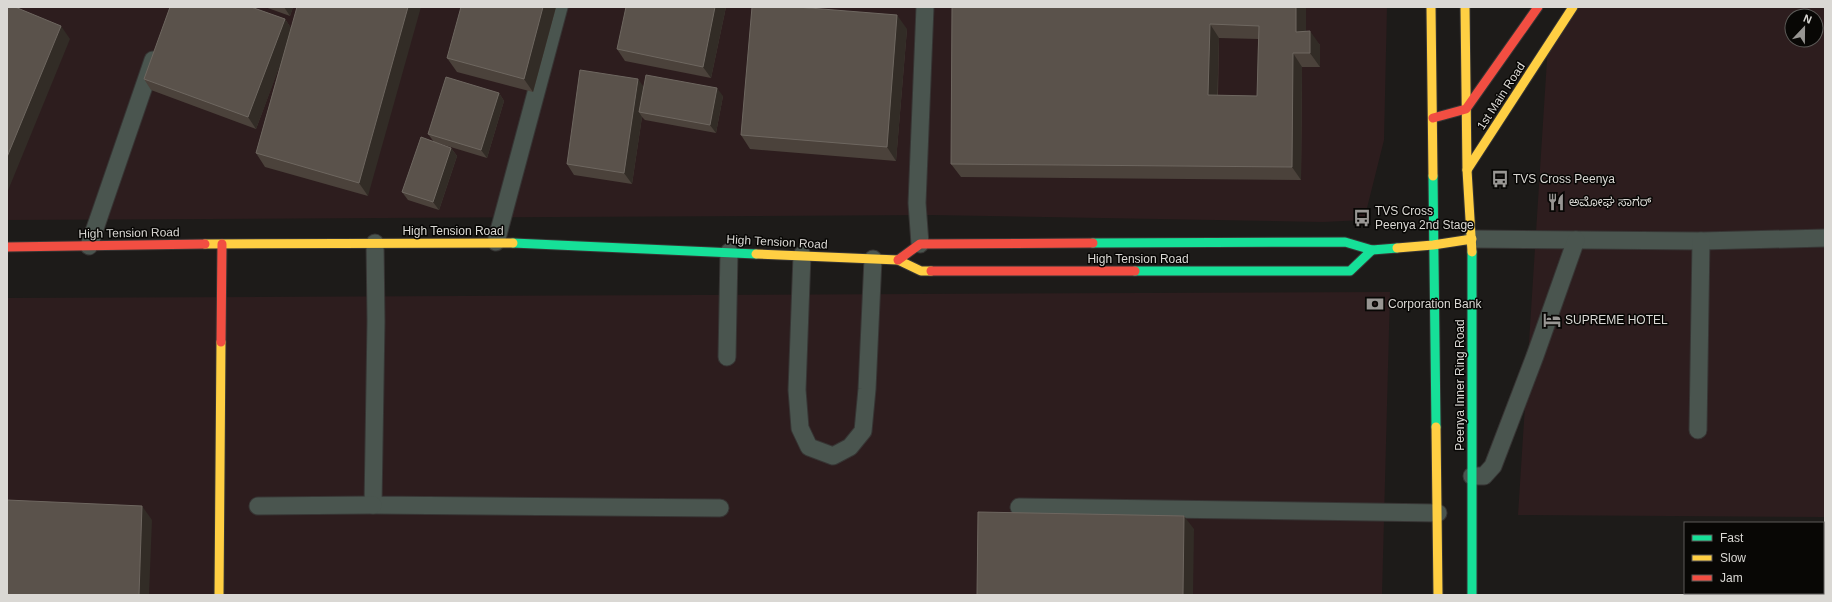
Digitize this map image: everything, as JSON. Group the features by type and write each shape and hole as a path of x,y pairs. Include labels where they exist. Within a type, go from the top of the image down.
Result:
{"main road":[{"name":"Peenya Inner Ring Road","path":"1430,7 1433,118 1437,171 1433,245 1438,595"},
{"name":"Peenya Inner Ring Road","path":"1465,7 1466,109 1464,170 1472,239 1472,595"},
{"name":"1st Main Road","path":"1466,109 1538,7"},
{"name":"1st Main Road","path":"1464,170 1573,7"},
{"path":"1433,118 1466,109"},
{"name":"High Tension Road","path":"920,244 1346,242 1372,250 1433,245 1472,239"},
{"name":"High Tension Road","path":"7,247 496,242 873,258 898,260 922,271 1350,271 1372,250"},
{"path":"219,595 222,244"},
{"path":"898,260 920,244"}],"lane":[{"path":"496,242 558,7"},
{"path":"920,244 917,204 925,7"},
{"path":"89,246 158,45"},
{"path":"1472,239 1701,241 1825,237"},
{"path":"1472,476 1484,476 1493,466 1535,356 1576,240"},
{"path":"1698,430 1701,241"},
{"path":"373,505 375,243"},
{"path":"727,357 729,252"},
{"path":"802,255 797,390 800,428 809,447 832,456 850,447 863,431 867,390 873,258"},
{"path":"258,506 373,505 720,508"},
{"path":"1019,507 1438,513"}],"shaded area":[{"path":"7,7 1387,7 1384,140 1364,220 1323,222 930,215 7,220"},
{"path":"1571,7 1825,7 1825,517 1518,515 1548,44"},
{"path":"1390,292 1382,595 7,595 7,298"}],"building":[{"path":"7,7 15,7 61,26 7,157"},
{"path":"170,7 251,7 285,19 248,117 144,79"},
{"path":"297,7 408,7 359,183 256,153"},
{"path":"461,7 543,7 524,79 447,58"},
{"path":"626,7 715,7 703,67 617,49"},
{"path":"752,7 797,7 897,15 887,147 741,135"},
{"path":"952,7 1296,7 1296,32 1310,31 1310,53 1293,53 1292,167 951,164","holes":["1210,24 1259,26 1257,96 1208,95"]},
{"path":"580,70 638,79 624,173 567,164"},
{"path":"646,75 717,88 710,125 639,112"},
{"path":"446,77 499,93 481,150 428,134"},
{"path":"421,137 451,148 433,202 402,192"},
{"path":"7,500 142,506 139,595 7,595"},
{"path":"978,512 1184,516 1183,595 977,595"}],"traffic: fast":[{"path":"1433,176 1436,427"},
{"path":"1093,243 1345,242 1372,250 1397,248"},
{"path":"513,243 756,254"},
{"path":"1135,271 1350,271 1372,250"},
{"path":"1472,252 1472,595"}],"traffic: slow":[{"path":"1431,7 1433,176"},
{"path":"1465,7 1467,170 1472,252"},
{"path":"1467,170 1573,7"},
{"path":"1397,248 1433,245 1472,239"},
{"path":"205,244 513,243"},
{"path":"756,254 898,260 921,271 931,271"},
{"path":"219,595 221,342"},
{"path":"1436,427 1438,595"}],"traffic: jam":[{"path":"1433,118 1466,109 1538,7"},
{"path":"898,260 920,244 1093,243"},
{"path":"7,247 205,244"},
{"path":"221,342 222,244"},
{"path":"931,271 1135,271"}],"place":[{"name":"TVS Cross Peenya","path":"1500,179"},
{"name":"ಅಮೋಘ ಸಾಗರ್","path":"1556,202"},
{"name":"TVS Cross Peenya 2nd Stage","path":"1362,218"},
{"name":"Corporation Bank","path":"1375,304"},
{"name":"SUPREME HOTEL","path":"1552,320"}]}
